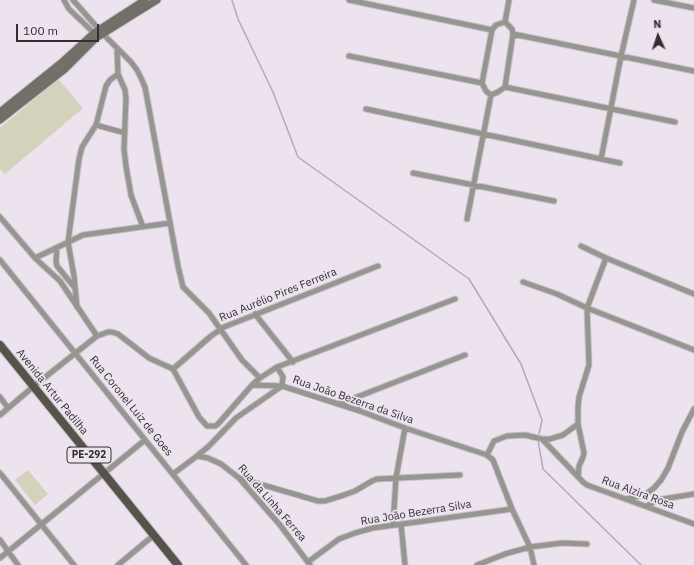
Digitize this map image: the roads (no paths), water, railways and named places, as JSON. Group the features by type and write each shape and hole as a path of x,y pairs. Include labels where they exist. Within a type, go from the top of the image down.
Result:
{"main road":[{"path":"0,112 61,64 98,32 145,0"},
{"path":"0,120 65,69 92,42 98,32 157,0"},
{"name":"Avenida Artur Padilha","path":"0,345 178,565"}],"street":[{"path":"64,0 69,9 117,48 137,70 144,87 183,287 209,313 242,360 260,378"},
{"path":"73,0 98,32"},
{"path":"349,0 492,30"},
{"path":"505,22 510,0"},
{"path":"601,159 621,56 634,0"},
{"path":"654,0 694,8"},
{"path":"491,95 482,83 492,30 496,26 505,22"},
{"path":"505,22 512,29 514,34 505,87"},
{"path":"514,34 694,71"},
{"path":"117,48 118,74 125,90 126,98 124,149 126,166 131,195 143,227"},
{"path":"349,56 482,83"},
{"path":"77,307 68,242 80,152 96,125 106,86 110,80 118,74"},
{"path":"467,219 491,95 505,87 675,122"},
{"path":"366,110 620,164"},
{"path":"96,125 125,133"},
{"path":"413,173 554,201"},
{"path":"0,217 35,258 60,281 97,336"},
{"path":"35,258 83,236 170,224"},
{"path":"581,246 606,258 694,294"},
{"path":"57,248 57,266 75,288"},
{"path":"578,477 579,466 584,453 577,414 579,397 589,365 588,308 606,258"},
{"name":"Rua Coronel Luiz de Goes","path":"0,260 246,565"},
{"name":"Rua Aurélio Pires Ferreira","path":"173,369 220,329 378,266"},
{"path":"522,282 557,294 588,308 694,350"},
{"path":"0,415 97,336 108,332 118,334 149,358 173,369 199,417 207,426 215,426 252,385 277,367 455,299"},
{"path":"255,314 293,362"},
{"path":"339,404 465,355"},
{"path":"173,474 209,446 236,418 282,386 283,377 277,367"},
{"name":"Rua João Bezerra da Silva","path":"252,385 282,386 360,410 405,428 487,455 493,460 512,509"},
{"path":"0,397 8,408"},
{"path":"358,397 360,410"},
{"path":"626,499 646,494 661,480 668,468 682,432 694,409"},
{"path":"487,455 494,441 507,436 526,435 542,439 550,439 563,435 578,424"},
{"path":"392,525 396,478 405,428"},
{"name":"Rua Alzira Rosa","path":"542,439 587,485 694,524"},
{"path":"0,558 145,440"},
{"name":"Rua da Linha Ferrea","path":"197,456 208,458 222,464 239,478 280,525 309,564"},
{"path":"0,473 74,565"},
{"path":"239,478 318,501 325,501 350,493 374,479 460,475"},
{"path":"647,506 657,500 694,494"},
{"path":"512,509 530,547 534,565"},
{"name":"Rua João Bezerra Silva","path":"309,564 339,540 373,528 512,509"},
{"path":"401,524 405,565"},
{"path":"118,565 154,536"},
{"path":"0,540 18,565"},
{"path":"476,565 505,554 530,547 562,543 587,544"}],"waterway":[{"path":"232,0 238,19 273,92 298,157 469,279 521,364 542,420 539,434"},
{"path":"538,440 543,469 641,565"}]}
